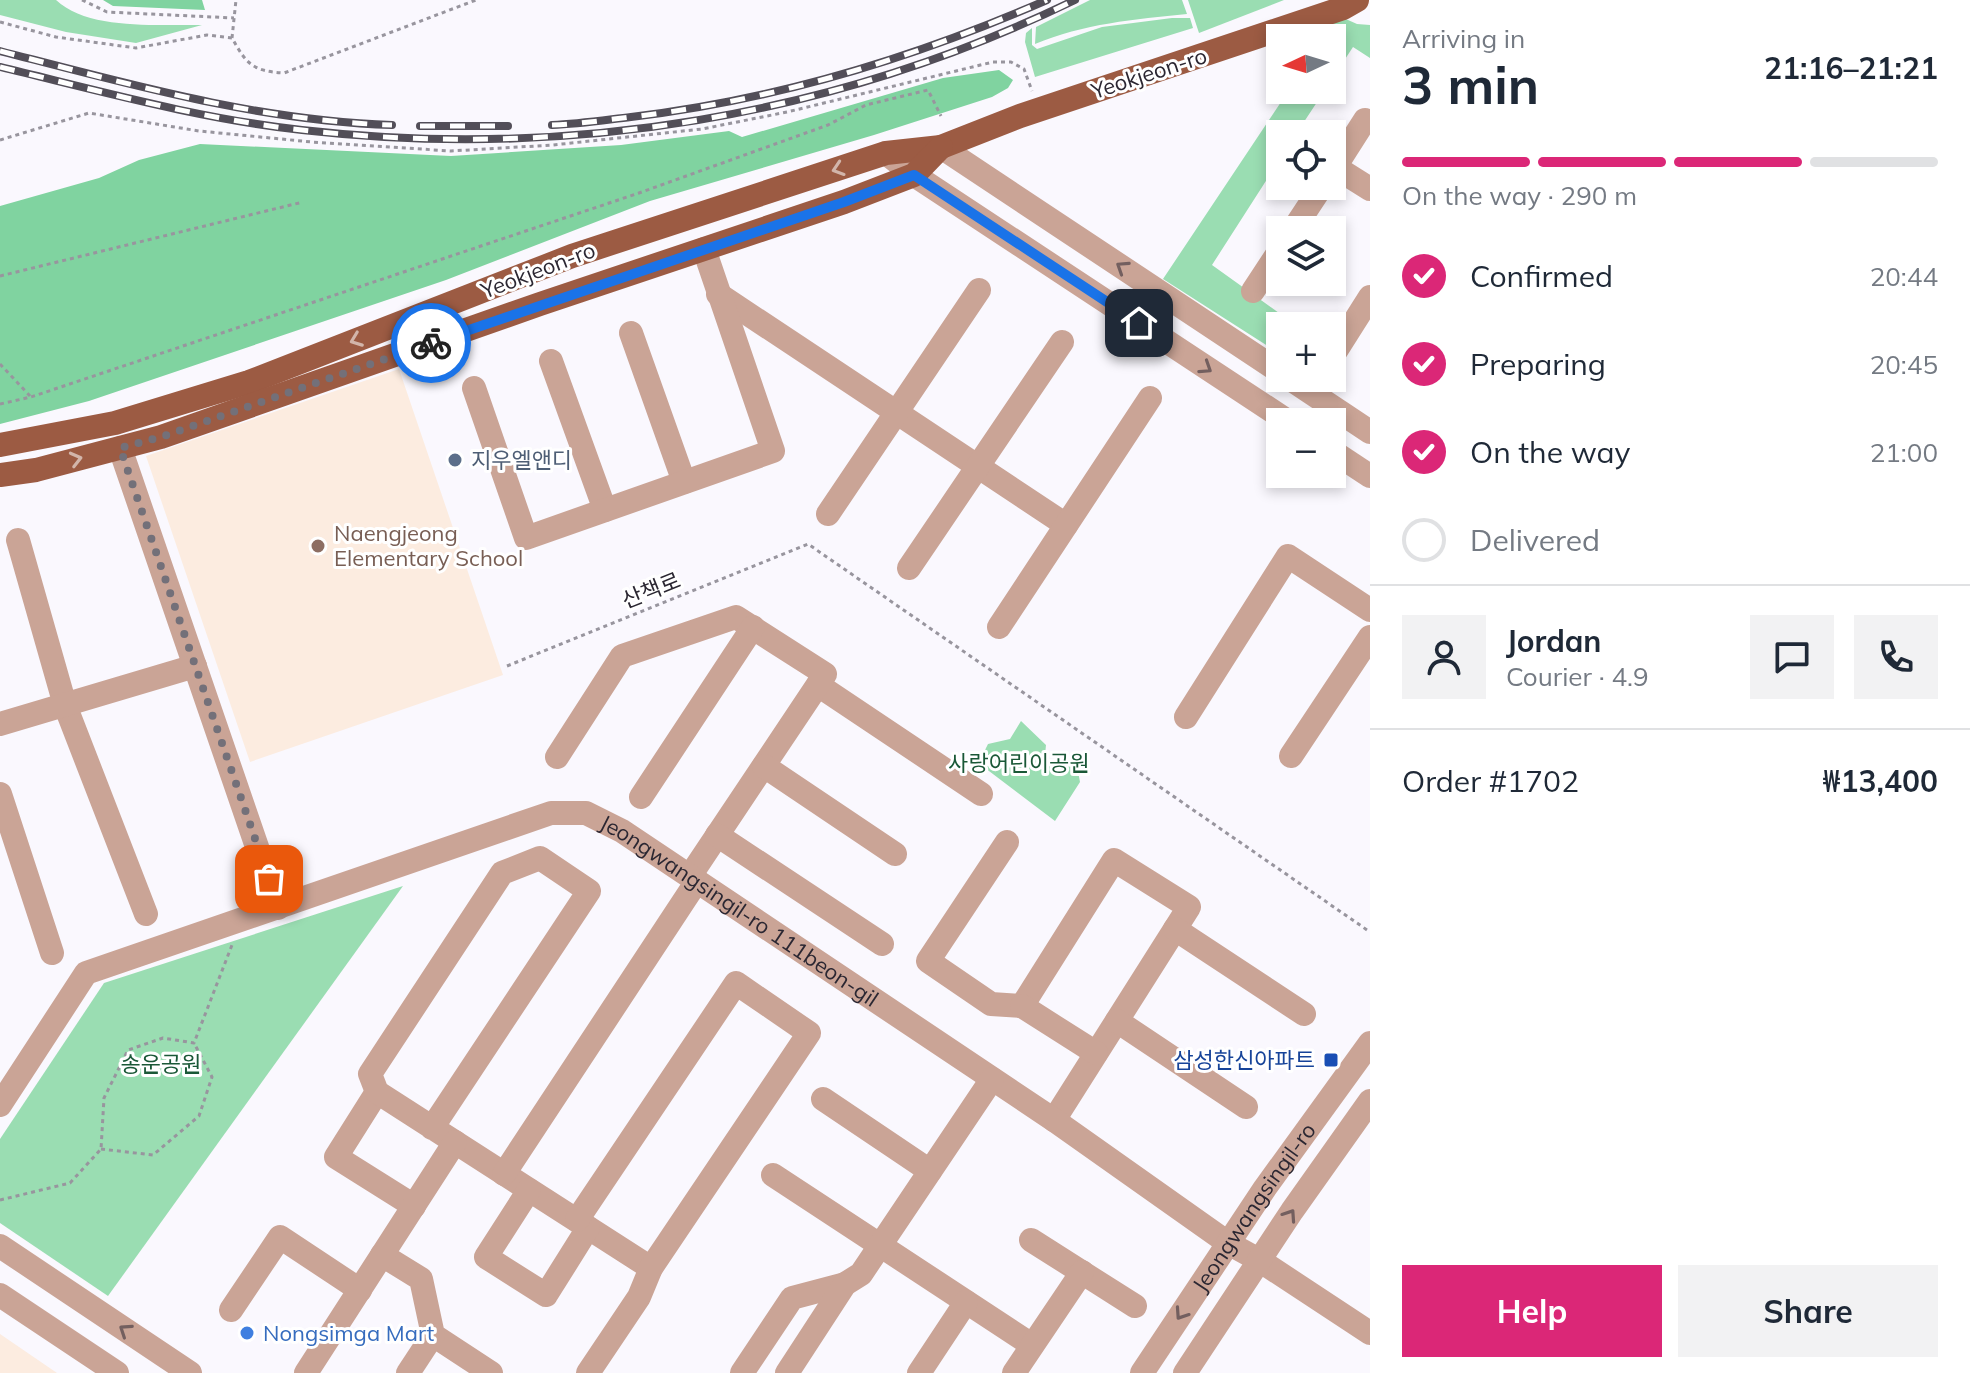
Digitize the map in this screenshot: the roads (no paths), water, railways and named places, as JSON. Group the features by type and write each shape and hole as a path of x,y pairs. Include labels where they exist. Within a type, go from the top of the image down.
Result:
{"main road":[{"name":"Yeokjeon-ro","path":"0,445 115,423 249,382 572,256 886,153 941,147 1038,110 1343,8 1357,0"},
{"name":"Yeokjeon-ro","path":"0,475 36,470 161,437 844,202 914,175 941,147"}],"street":[{"path":"1346,150 1365,120"},
{"path":"941,147 1266,363"},
{"path":"886,153 914,175 1268,408"},
{"path":"1346,181 1370,189"},
{"path":"474,388 526,538 773,451 704,249"},
{"path":"1253,291 1266,271"},
{"path":"828,514 979,290"},
{"path":"718,294 1066,525"},
{"path":"1346,335 1370,297"},
{"path":"631,333 684,482"},
{"path":"909,568 1062,342"},
{"path":"551,361 605,510"},
{"path":"1322,392 1370,432"},
{"path":"999,627 1150,398"},
{"path":"120,448 278,908"},
{"path":"1346,460 1370,476"},
{"path":"18,540 65,705 146,914"},
{"path":"1186,717 1288,556 1370,610"},
{"path":"504,1174 693,878 717,835 825,674 736,617 622,656 557,757"},
{"path":"641,797 753,627"},
{"path":"1291,756 1370,637"},
{"path":"0,724 195,666"},
{"path":"818,685 981,794"},
{"path":"764,766 895,854"},
{"path":"0,794 52,953"},
{"name":"Jeongwangsingil-ro 111beon-gil","path":"0,1105 86,973 551,813 586,813 622,831 693,878 1054,1120 1228,1243 1370,1333"},
{"path":"717,835 882,944"},
{"path":"1007,842 928,961 991,1004 1022,1006 1096,1053"},
{"path":"432,1128 589,891 540,858 502,873 370,1074 377,1092 432,1128 651,1268"},
{"path":"1022,1006 1114,860 1189,907 1054,1120"},
{"path":"1175,929 1304,1014"},
{"path":"529,1190 486,1257 546,1295 582,1224 736,983 809,1033 651,1268 639,1297 588,1373"},
{"path":"1117,1021 1246,1107"},
{"name":"Jeongwangsingil-ro","path":"1142,1373 1228,1243 1370,1043"},
{"path":"742,1373 792,1298 845,1284 861,1274 992,1079"},
{"path":"377,1092 336,1157 414,1206"},
{"path":"823,1099 930,1171"},
{"name":"Jeongwangsingil-ro","path":"1185,1373 1370,1101"},
{"path":"306,1373 455,1142"},
{"path":"773,1175 1032,1345"},
{"path":"231,1310 280,1237 360,1290"},
{"path":"1031,1240 1135,1306"},
{"path":"0,1246 190,1373"},
{"path":"382,1255 421,1279 433,1335 491,1373"},
{"path":"1014,1373 1082,1272"},
{"path":"787,1373 845,1284"},
{"path":"0,1295 117,1373"},
{"path":"919,1373 966,1302"},
{"path":"408,1373 433,1335"}],"railway":[{"path":"552,125 685,109 791,88 895,58 1047,0"},
{"path":"0,67 188,112 302,130 402,138 501,139 600,133 698,120 795,100 890,74 984,40 1075,0"},
{"path":"0,51 243,109 392,125"},
{"path":"420,126 508,126"}],"place":[{"name":"지우엘앤디","path":"455,460"},
{"name":"Naengjeong Elementary School","path":"318,546"},
{"name":"삼성한신아파트","path":"1331,1060"},
{"name":"Nongsimga Mart","path":"247,1333"}],"park label":[{"name":"사랑어린이공원","path":"1019,763"},
{"name":"송운공원","path":"161,1064"}]}
